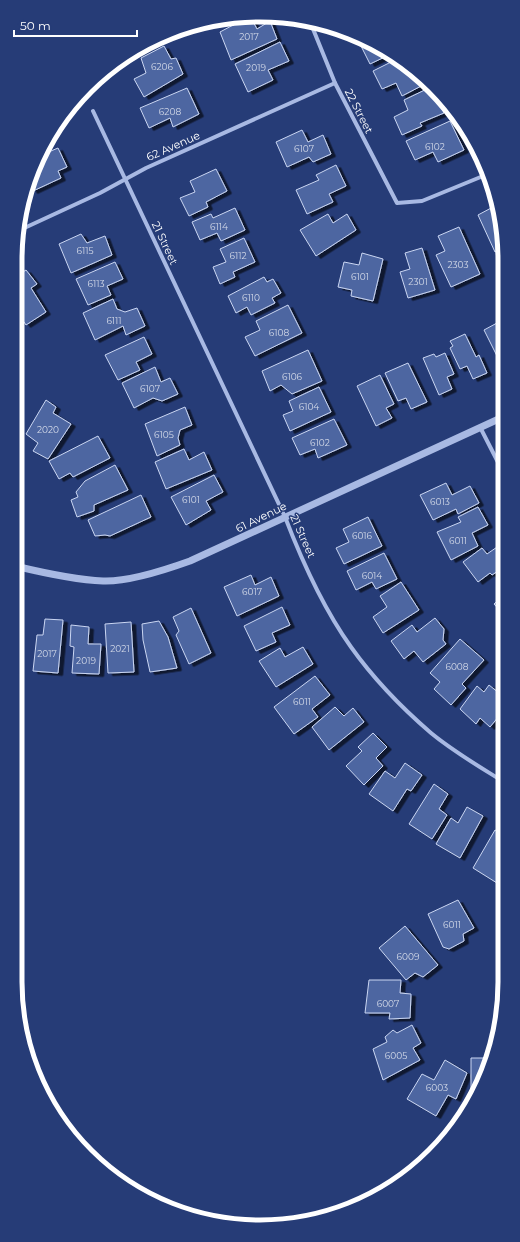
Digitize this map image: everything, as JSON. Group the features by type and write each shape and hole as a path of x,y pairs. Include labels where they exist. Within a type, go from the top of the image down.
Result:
{"street":[{"name":"22 Street","path":"314,28 334,83 397,204 422,201 483,176"},
{"name":"62 Avenue","path":"24,228 125,179 334,83"},
{"name":"21 Street","path":"93,111 285,517 296,544 337,626 367,667 387,690 432,733 458,754 498,778"},
{"name":"61 Avenue","path":"22,567 104,581 136,577 190,562 498,419"},
{"path":"480,427 498,462"}],"building":[{"path":"253,22 257,29 268,22 271,23 277,39 231,60 220,32 236,24"},
{"path":"280,42 289,61 268,70 273,80 248,92 235,64"},
{"path":"360,45 384,57 370,64"},
{"path":"164,46 171,59 176,58 183,74 144,97 134,79 146,73 141,58"},
{"path":"392,62 422,86 402,96 396,83 382,89 373,71"},
{"path":"187,88 199,114 173,127 170,118 149,128 140,108"},
{"path":"426,90 439,103 444,113 420,123 422,126 402,135 394,117 408,110 404,100"},
{"path":"450,121 464,150 438,162 433,152 415,160 406,141"},
{"path":"302,130 308,142 323,135 331,154 313,162 309,157 287,167 276,142"},
{"path":"58,148 67,167 58,171 61,178 33,191 40,169 48,152"},
{"path":"336,165 346,186 329,194 333,202 307,214 296,190 319,180 316,175"},
{"path":"216,169 227,191 206,202 208,207 189,216 180,198 195,192 190,181"},
{"path":"235,208 245,230 221,241 217,233 200,240 192,222 211,214 213,218"},
{"path":"492,208 496,229 497,251 495,252 478,215"},
{"path":"328,214 333,223 347,214 356,230 316,256 300,230"},
{"path":"459,227 480,274 451,287 436,255 445,251 438,236"},
{"path":"81,234 87,243 105,236 112,255 71,273 59,244"},
{"path":"244,238 255,262 233,272 235,277 220,284 213,267 226,262 220,249"},
{"path":"422,248 435,290 408,298 400,272 410,269 405,253"},
{"path":"362,253 383,259 373,301 351,296 352,290 338,287 344,262 359,265"},
{"path":"115,262 123,279 107,286 111,295 88,305 76,279"},
{"path":"26,270 37,284 31,288 46,312 26,325 22,319 22,273"},
{"path":"264,277 267,282 273,279 281,293 272,298 275,303 251,315 247,307 236,313 228,296"},
{"path":"113,299 117,309 125,312 137,308 145,326 126,335 123,326 95,340 83,313"},
{"path":"288,305 302,333 255,356 245,337 260,330 256,321"},
{"path":"497,323 498,358 484,330"},
{"path":"465,334 476,357 479,355 487,373 473,379 467,366 460,369 450,348 453,346 450,341"},
{"path":"144,337 152,354 136,362 140,370 118,380 105,355"},
{"path":"308,350 322,381 292,394 281,385 270,391 262,371"},
{"path":"445,353 454,374 447,377 452,389 439,395 423,358 434,354 436,357"},
{"path":"408,363 427,402 411,409 406,398 398,401 385,373"},
{"path":"155,367 161,382 170,378 178,394 162,401 153,398 134,408 122,383"},
{"path":"380,375 394,404 386,408 392,418 376,426 357,386"},
{"path":"319,387 331,412 290,431 283,415 293,411 289,401"},
{"path":"46,400 56,407 53,413 71,424 48,459 33,451 38,443 26,434"},
{"path":"185,407 192,425 180,430 178,438 180,445 157,456 145,424"},
{"path":"334,419 347,445 318,458 315,449 300,455 292,438"},
{"path":"98,436 110,458 73,477 70,473 59,479 49,461"},
{"path":"184,449 189,460 204,452 212,470 166,489 155,462"},
{"path":"115,465 128,490 94,505 94,511 77,517 71,500 78,497 76,492 85,481"},
{"path":"214,475 223,492 206,501 211,510 186,525 171,497"},
{"path":"446,483 452,495 470,486 479,503 458,514 456,509 433,520 420,495"},
{"path":"141,495 151,517 110,536 95,536 88,520"},
{"path":"478,507 488,525 472,533 478,546 451,560 437,532 461,522 458,517"},
{"path":"368,517 382,546 344,564 336,548 349,542 343,529"},
{"path":"498,546 498,571 492,575 490,573 478,582 463,562 482,548 487,554"},
{"path":"384,553 397,579 376,589 372,582 356,590 347,571"},
{"path":"251,575 255,585 271,577 279,596 237,616 224,587"},
{"path":"401,582 419,610 383,633 373,617 387,607 380,596"},
{"path":"498,600 498,608 494,604"},
{"path":"282,607 290,625 272,633 276,642 256,651 244,626"},
{"path":"191,608 211,653 189,664 176,635 179,631 173,617"},
{"path":"435,618 444,629 443,640 446,644 423,662 414,651 404,659 391,641 412,625 417,632"},
{"path":"45,619 63,620 58,673 33,671 37,635 43,635"},
{"path":"159,621 168,637 177,668 150,672 143,640 142,624"},
{"path":"131,622 134,672 108,673 105,624"},
{"path":"71,625 89,627 88,644 101,644 99,674 72,673 74,647 70,646"},
{"path":"460,639 484,660 462,684 466,688 451,705 434,689 440,682 430,673"},
{"path":"303,647 313,664 276,687 259,661 280,648 285,657"},
{"path":"315,676 330,695 312,709 318,717 294,734 274,707"},
{"path":"489,685 498,692 498,717 490,727 480,718 476,724 460,709 477,686 484,692"},
{"path":"335,707 344,716 353,708 364,722 329,750 312,727"},
{"path":"373,733 387,747 376,758 383,766 364,785 346,766 362,751 358,747"},
{"path":"405,763 422,775 411,791 407,789 393,811 369,794 385,771 395,778"},
{"path":"434,784 448,794 439,809 447,815 432,839 409,824"},
{"path":"467,807 483,816 460,858 436,844 451,818 458,823"},
{"path":"495,830 498,832 497,883 473,868"},
{"path":"458,900 474,928 463,934 464,941 449,949 443,947 428,914"},
{"path":"405,926 438,965 423,977 415,973 406,980 379,948"},
{"path":"369,980 401,980 400,993 411,994 410,1018 389,1019 390,1013 365,1013"},
{"path":"412,1025 421,1043 413,1048 420,1060 383,1080 373,1049 387,1042 385,1037 393,1030 397,1033"},
{"path":"471,1058 485,1058 480,1073 471,1091"},
{"path":"445,1060 467,1073 456,1099 448,1095 436,1116 407,1099 422,1074 434,1080"}]}
